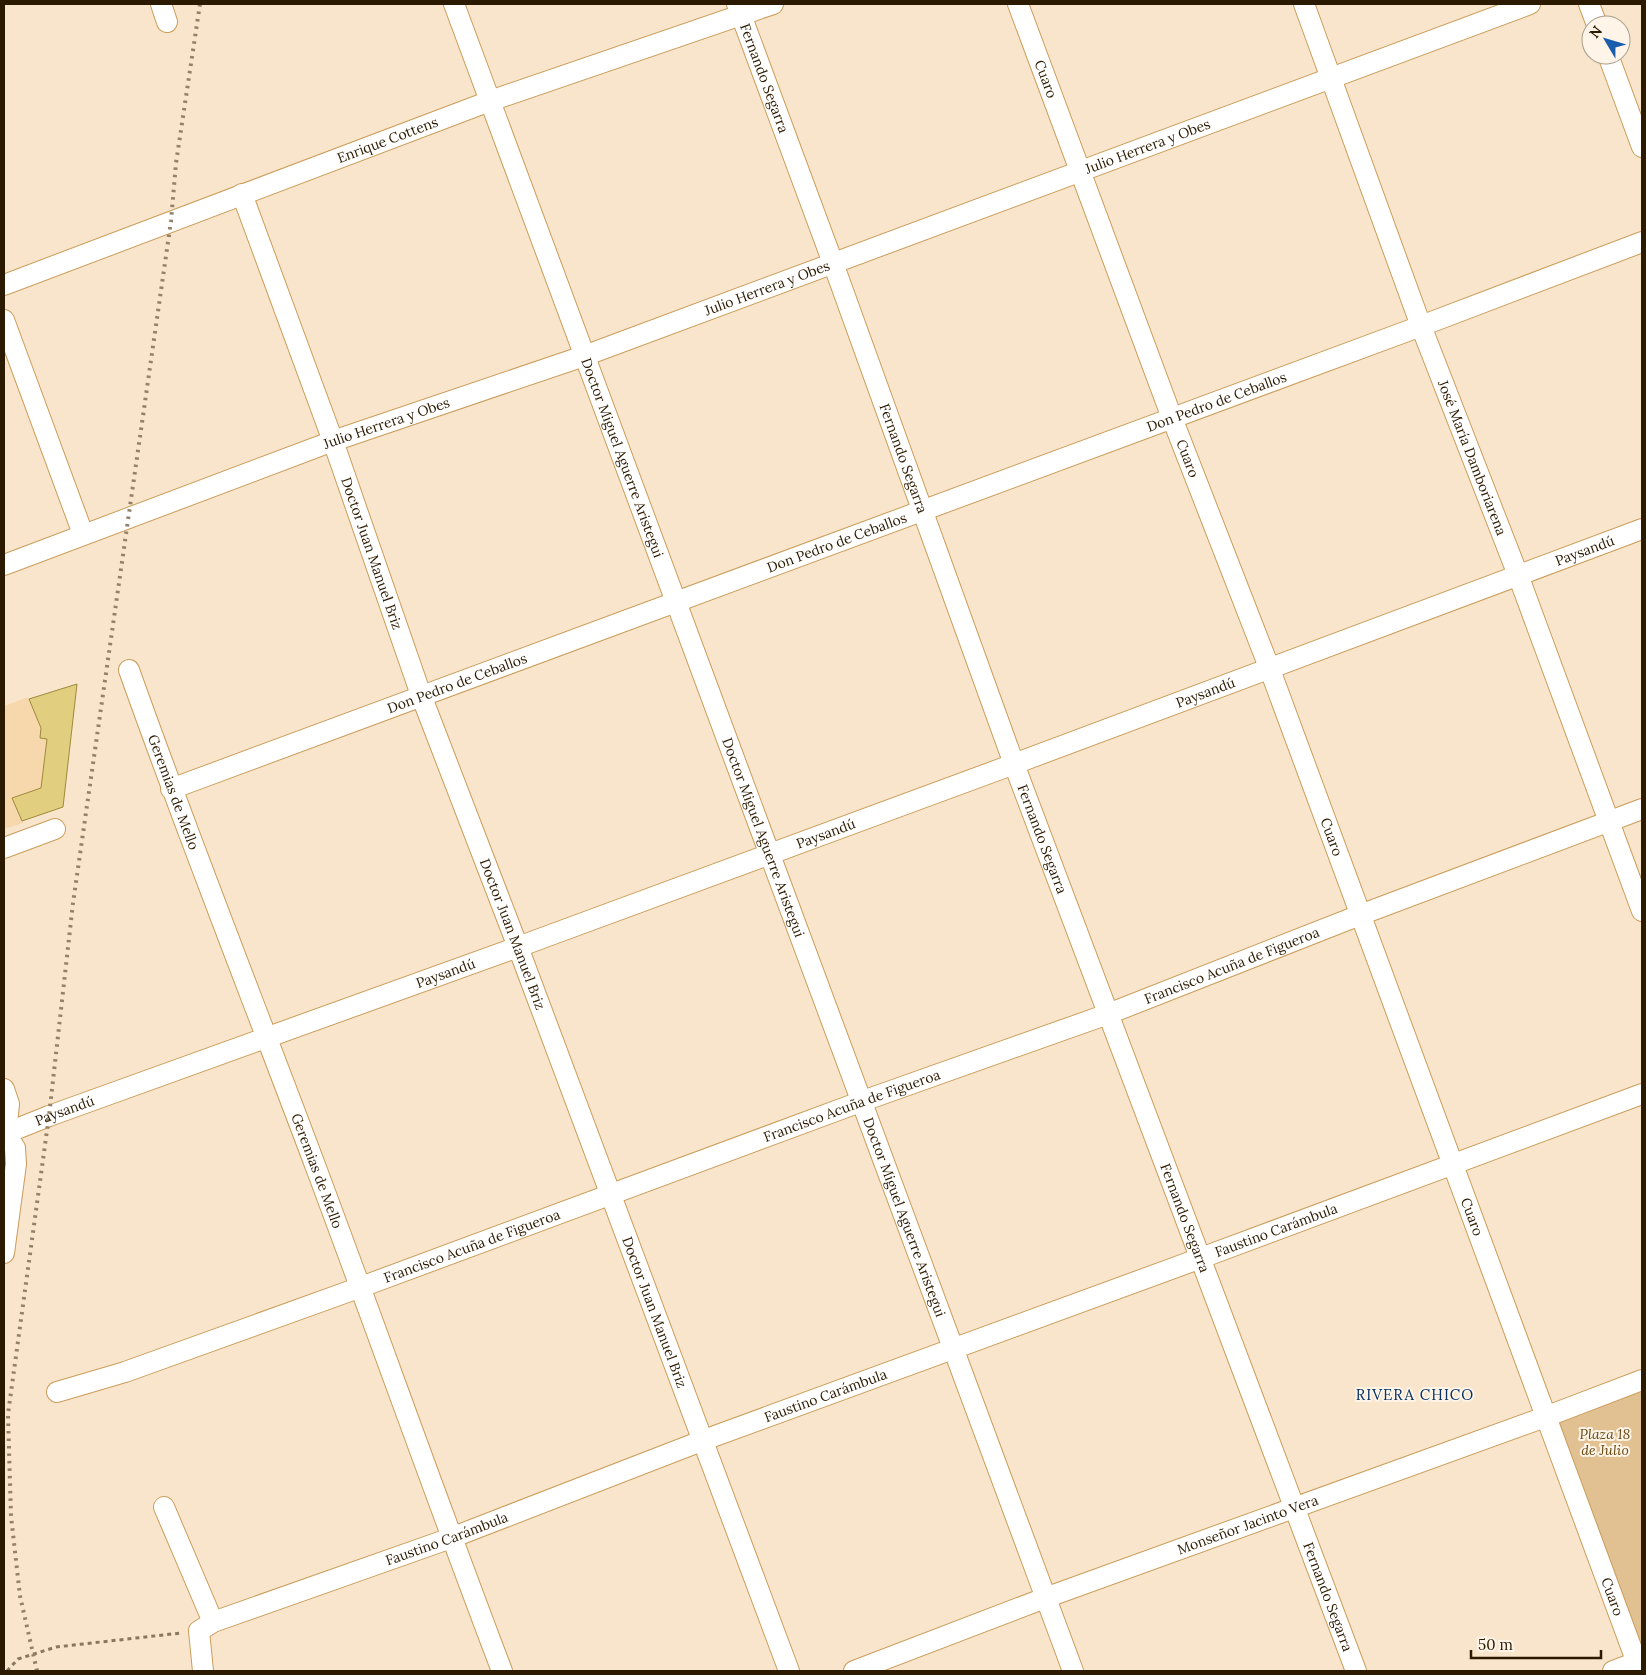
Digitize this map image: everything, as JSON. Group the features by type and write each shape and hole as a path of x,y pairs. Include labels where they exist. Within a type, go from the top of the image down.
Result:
{"street":[{"name":"Doctor Miguel Aguerre Aristegui","path":"454,4 860,1102 1073,1671"},
{"name":"Enrique Cottens","path":"4,285 490,100 739,10 773,4"},
{"name":"Cuaro","path":"1018,4 1082,171 1172,418 1269,667 1545,1417 1640,1665"},
{"name":"José María Damboriarena","path":"1304,4 1421,326 1518,575 1642,911"},
{"name":"Julio Herrera y Obes","path":"4,565 333,441 584,356 1530,4"},
{"name":"Fernando Segarra","path":"739,10 833,263 1014,764 1356,1671"},
{"path":"1612,65 1642,147"},
{"name":"Doctor Juan Manuel Briz","path":"242,194 333,441 421,695 704,1440 789,1671"},
{"name":"Don Pedro de Ceballos","path":"171,789 1421,326 1642,242"},
{"path":"4,320 83,534"},
{"name":"Paysandú","path":"4,1132 266,1036 518,947 1642,529"},
{"name":"Geremias de Mello","path":"129,670 171,789 361,1287 451,1538 502,1671"},
{"name":"Francisco Acuña de Figueroa","path":"57,1392 125,1372 361,1287 860,1102 1108,1014 1360,915 1642,809"},
{"path":"4,848 55,829"},
{"path":"4,1089 9,1104 4,1132 15,1148 16,1164 4,1253"},
{"name":"Faustino Carámbula","path":"206,1626 451,1538 704,1440 1642,1094"},
{"name":"Monseñor Jacinto Vera","path":"854,1671 1045,1598 1642,1380"},
{"path":"164,1507 206,1626 203,1671"},
{"path":"1613,1671 1640,1665"}],"path":[{"path":"7,1671 18,1659 56,1647 206,1626"}],"shaded area":[{"path":"77,684 63,807 4,829 4,706 28,697 30,699"}],"green space":[{"name":"Plaza 18 de Julio","path":"1642,1388 1642,1646 1640,1647 1558,1419"}],"building":[{"path":"77,684 63,807 22,821 12,798 41,788 47,739 40,738 41,728 29,699"}],"railway":[{"path":"37,1671 20,1596 11,1516 8,1414 49,1116 73,903 171,221 176,163 200,4"}],"district":[{"name":"RIVERA CHICO","path":"1415,1394"}]}
